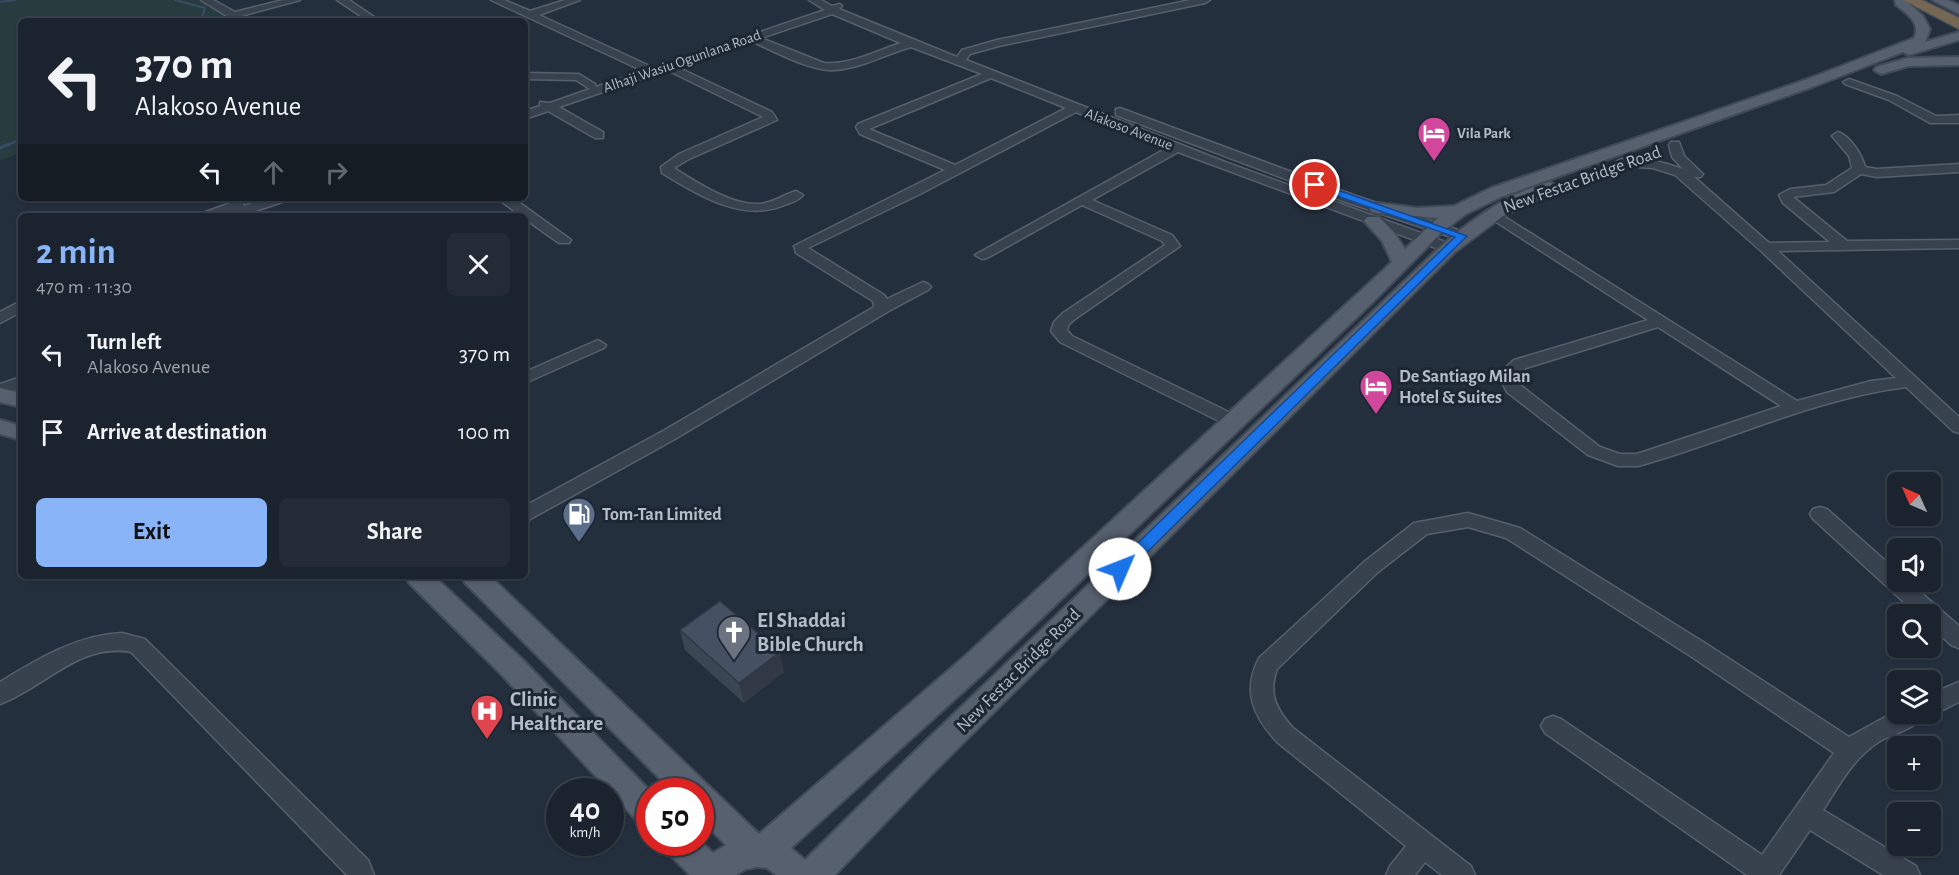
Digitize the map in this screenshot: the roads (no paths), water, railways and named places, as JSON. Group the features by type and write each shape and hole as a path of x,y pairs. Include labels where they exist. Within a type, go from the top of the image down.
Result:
{"highway":[{"path":"1902,0 1959,24"},
{"path":"1925,0 1959,17"}],"main road":[{"path":"1902,0 1959,34"},
{"path":"693,856 712,874 724,862 739,855 759,851 975,664 1271,387 1430,234 1460,210 1525,181 1795,95 1920,41 1924,30 1923,23 1902,0"},
{"path":"1938,0 1959,10"},
{"path":"1908,56 1932,42 1959,34"},
{"path":"1795,95 1807,93 1908,56 1959,42"},
{"name":"New Festac Bridge Road","path":"813,875 920,766 1455,242 1492,213 1535,193 1675,145 1795,95 1849,82 1908,62 1959,61"},
{"path":"1401,263 1396,246 1375,214 1434,214 1460,210"},
{"path":"1271,387 1295,398"},
{"path":"0,392 18,399"},
{"path":"0,427 18,432"},
{"path":"421,579 511,666 636,798"},
{"path":"477,579 680,778"},
{"path":"714,811 759,851 781,858 796,875"}],"street":[{"path":"206,0 238,18 295,0"},
{"path":"342,0 370,18"},
{"path":"496,0 531,14 648,70"},
{"path":"512,0 527,7 531,14"},
{"path":"531,14 575,0"},
{"path":"959,53 997,42 1185,0"},
{"path":"997,42 1204,0"},
{"path":"788,22 806,3"},
{"name":"Alakoso Avenue","path":"806,3 831,5 917,40"},
{"name":"Alakoso Avenue","path":"831,5 858,22 992,64 1375,214"},
{"name":"Alhaji Wasiu Ogunlana Road","path":"528,114 591,86 667,66 831,5"},
{"path":"788,22 819,20 858,22"},
{"name":"Alhaji Wasiu Ogunlana Road","path":"528,108 546,105 788,22"},
{"path":"749,37 822,66 833,67 917,40 947,44"},
{"path":"955,170 873,136 864,131 862,127 992,64 997,42"},
{"name":"Alakoso Avenue","path":"992,64 1075,108 1178,147 1455,242"},
{"path":"667,66 768,115 771,120 683,158 667,167 667,170 716,196 752,207 775,205 796,195"},
{"path":"528,76 579,77 591,86"},
{"path":"1849,82 1893,98 1934,120 1959,119"},
{"path":"546,105 600,135"},
{"path":"881,309 882,304 872,292 819,262 801,250 801,246 1075,108"},
{"path":"1839,136 1856,158 1860,165 1859,170"},
{"path":"1675,145 1678,157 1959,427"},
{"path":"982,255 1178,147"},
{"path":"1622,162 1654,164 1680,172 1775,252 1959,414"},
{"path":"1845,247 1788,200 1786,195 1829,189 1859,170 1876,173 1959,168"},
{"path":"1081,200 1167,238 1173,246 1069,316 1062,322 1059,331 1066,339 1233,421"},
{"path":"216,213 250,201"},
{"path":"237,213 271,201"},
{"path":"508,201 525,213"},
{"path":"1492,213 1795,407"},
{"path":"528,215 564,240"},
{"path":"1775,252 1845,247 1959,244"},
{"path":"1775,252 1959,253"},
{"path":"528,513 669,435 865,321 881,309 923,287"},
{"path":"0,309 18,300"},
{"path":"0,318 18,308"},
{"path":"1660,321 1520,364 1510,372 1509,380 1513,388 1578,440 1594,451 1618,460 1638,460 1795,407 1871,386 1911,381"},
{"path":"528,372 598,345"},
{"path":"0,392 18,383"},
{"path":"1820,514 1959,639"},
{"path":"1462,875 1279,729 1268,717 1261,700 1260,681 1267,664 1371,567 1421,528 1468,520 1513,533 1700,651 1849,750"},
{"path":"0,693 42,668 101,643 122,642 136,645 194,699 359,868 361,875"},
{"path":"1941,700 1959,691"},
{"path":"1554,726 1764,873 1807,814 1849,750 1892,724"},
{"path":"1807,814 1907,875"},
{"path":"1400,875 1423,845"}],"waterway":[{"path":"0,2 15,0"},
{"path":"175,0 205,8 202,18"},
{"path":"6,146 18,140"},
{"path":"0,148 9,144"}],"place":[{"name":"Vila Park","path":"1434,162"},
{"name":"De Santiago Milan Hotel & Suites","path":"1376,415"},
{"name":"Tom-Tan Limited","path":"579,543"},
{"name":"El Shaddai Bible Church","path":"734,661"},
{"name":"Clinic Healthcare","path":"487,740"}]}
